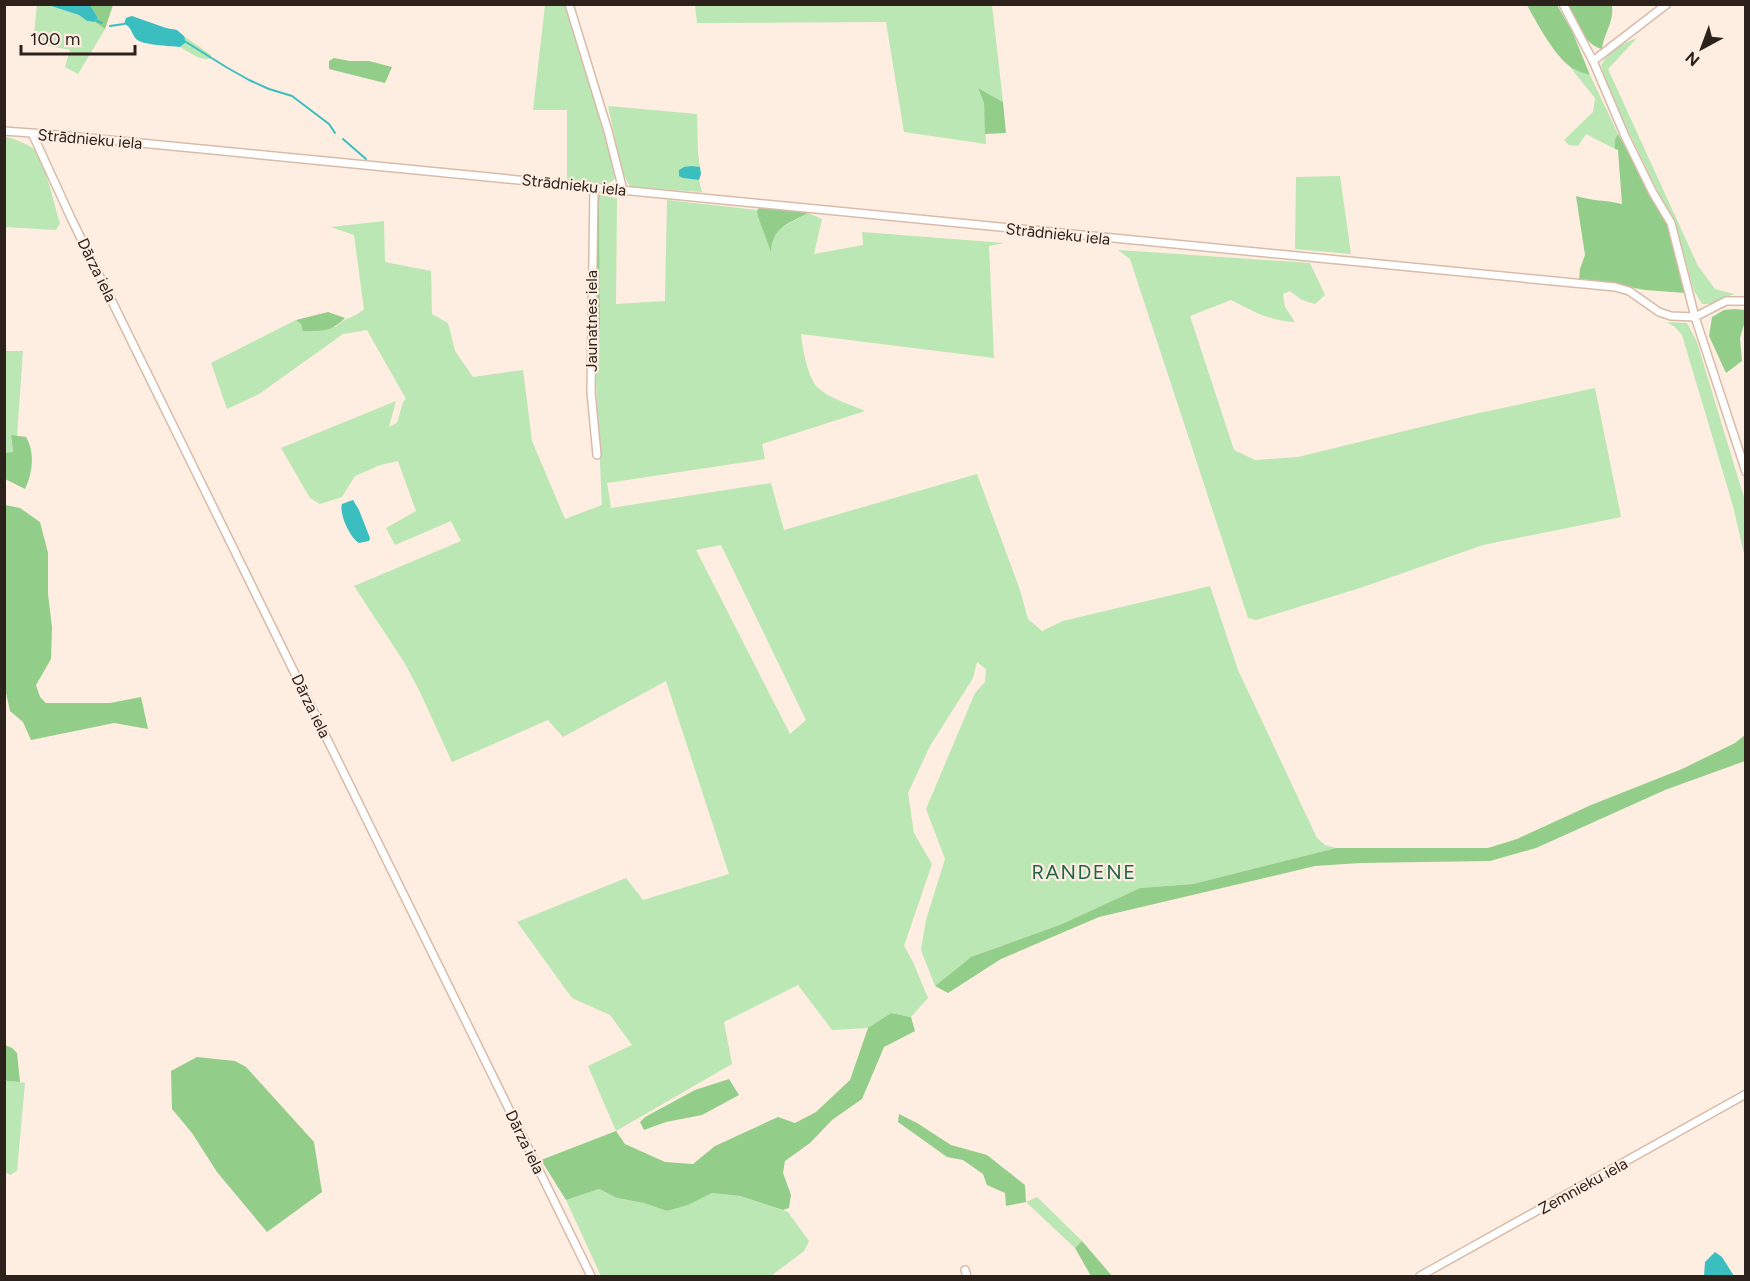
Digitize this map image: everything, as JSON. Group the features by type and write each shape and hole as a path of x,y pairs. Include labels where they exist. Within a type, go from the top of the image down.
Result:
{"street":[{"path":"569,4 608,131 623,190"},
{"path":"1563,4 1593,61 1625,136 1653,193 1671,223 1695,317 1746,472"},
{"path":"1593,61 1667,4"},
{"name":"Strādnieku iela","path":"4,131 775,204 1143,243 1615,286 1629,291 1659,312 1671,316 1695,317"},
{"name":"Dārza iela","path":"33,135 71,218 591,1276"},
{"name":"Jaunatnes iela","path":"594,188 591,392 597,455"},
{"path":"1695,317 1726,301 1746,301"},
{"name":"Zemnieku iela","path":"1420,1276 1746,1094"}],"green space":[{"path":"37,5 48,5 79,15 105,29 78,74 65,67 70,50 33,43"},
{"path":"90,5 113,5 105,29 95,22 98,18"},
{"path":"545,5 567,5 613,167 615,179 610,182 592,185 567,182 567,110 533,110"},
{"path":"695,5 992,5 1003,102 978,88 984,103 986,144 904,132 886,22 697,23"},
{"path":"1527,5 1557,5 1572,31 1590,75 1572,68 1559,56"},
{"path":"1568,5 1612,5 1612,17 1602,49 1590,43 1585,37"},
{"path":"184,36 211,55 211,58 199,58 180,47 186,42"},
{"path":"1637,38 1608,69 1698,266 1715,289 1734,294 1711,304 1702,304 1694,291 1678,233 1628,130 1601,65 1616,48"},
{"path":"334,58 369,61 392,67 385,83 329,69 329,61"},
{"path":"1570,67 1590,75 1618,134 1615,139 1615,149 1586,134 1578,146 1569,145 1564,140 1593,112 1595,98"},
{"path":"978,88 1003,102 1006,133 985,134 984,103"},
{"path":"608,106 697,114 700,167 692,166 684,178 699,180 702,192 630,187 622,171"},
{"path":"1618,134 1667,223 1685,293 1645,290 1579,280 1585,255 1576,196 1622,204 1618,150 1615,149 1615,139"},
{"path":"5,137 29,146 38,155 46,173 60,223 56,230 5,227"},
{"path":"1340,176 1351,254 1295,249 1296,177"},
{"path":"600,195 617,198 616,304 665,301 667,200 757,210 771,251 772,240 779,229 808,213 822,219 814,254 863,245 862,232 1004,243 989,246 994,358 801,334 808,370 814,384 834,398 865,411 762,444 765,459 607,483 611,508 771,483 784,530 977,474 1020,590 1028,619 1042,631 1063,621 1210,586 1238,670 1317,838 1325,845 1336,848 1193,884 1140,888 1062,924 971,957 935,986 921,950 926,920 945,859 926,809 975,693 985,682 986,669 977,662 973,678 930,746 908,793 914,833 932,864 904,946 928,998 911,1017 891,1013 868,1028 832,1030 798,985 724,1022 732,1064 616,1131 588,1066 632,1045 610,1015 572,998 517,922 626,878 643,900 729,874 666,681 563,737 548,720 452,762 404,662 354,586 461,541 451,521 395,545 386,528 416,511 398,461 380,465 355,476 342,497 320,504 310,498 281,448 396,401 389,427 397,423 406,399 367,330 343,334 259,394 227,409 211,363 296,320 301,323 336,327 364,309 354,235 331,227 384,221 385,262 431,271 432,314 448,323 455,351 473,377 523,370 532,441 565,519 602,505 595,359 600,323","holes":["721,545 806,720 790,734 696,550"]},
{"path":"600,195 600,323 595,359 596,196"},
{"path":"761,207 808,213 782,227 774,237 771,252 758,217 757,210"},
{"path":"1118,250 1310,263 1325,295 1315,304 1302,300 1290,291 1283,294 1285,307 1295,322 1254,312 1231,300 1190,316 1234,450 1255,460 1298,457 1470,415 1595,388 1621,517 1483,545 1360,588 1256,620 1248,618 1130,259"},
{"path":"1724,310 1745,310 1745,321 1740,338 1742,361 1726,373 1709,336 1712,317"},
{"path":"328,312 345,318 331,328 316,331 303,331 301,324 296,320"},
{"path":"1667,322 1687,323 1697,342 1745,501 1745,558 1733,506 1682,335"},
{"path":"5,351 23,351 17,436 11,436 13,453 6,453"},
{"path":"11,435 26,437 31,449 30,476 25,489 5,479 5,450 6,453 13,452"},
{"path":"5,505 20,508 40,522 48,553 48,594 52,627 51,659 36,685 40,697 46,703 110,703 141,697 148,729 114,723 31,740 23,722 10,711 6,693 4,694"},
{"path":"1745,735 1745,761 1665,790 1536,848 1490,861 1315,866 1099,917 1001,959 948,993 935,986 971,957 1062,924 1140,888 1193,884 1336,848 1488,848 1517,839 1591,805 1682,769 1735,743"},
{"path":"891,1013 911,1017 915,1031 884,1047 862,1099 832,1120 810,1143 785,1161 783,1173 791,1195 789,1208 783,1210 740,1196 712,1193 688,1205 667,1211 644,1203 617,1198 599,1189 566,1200 541,1160 616,1131 625,1144 665,1162 693,1164 715,1146 778,1117 795,1123 816,1112 850,1080 868,1028"},
{"path":"5,1045 17,1053 20,1082 7,1081 5,1078"},
{"path":"197,1057 235,1061 246,1067 314,1142 322,1192 267,1232 217,1172 192,1133 172,1109 171,1071"},
{"path":"4,1078 8,1081 25,1083 17,1171 10,1175 5,1172"},
{"path":"729,1079 739,1095 702,1115 666,1122 644,1130 640,1122 645,1117 695,1090"},
{"path":"899,1114 951,1145 987,1155 1025,1185 1026,1202 1006,1206 1005,1193 987,1185 983,1174 963,1160 947,1157 898,1122"},
{"path":"599,1189 617,1198 644,1203 667,1211 688,1205 712,1193 740,1196 788,1212 809,1241 804,1251 771,1276 601,1276 566,1200"},
{"path":"1037,1197 1082,1241 1075,1248 1026,1202"},
{"path":"1082,1241 1112,1276 1091,1276 1075,1248"}],"water":[{"path":"48,5 90,5 98,18 95,22 87,21 79,15"},
{"path":"132,16 177,30 184,36 186,42 180,47 139,41 124,24 126,18"},
{"path":"692,166 700,167 699,180 679,176 679,170"},
{"path":"353,500 370,538 369,541 359,543 346,525 342,514 342,504"},
{"path":"1715,1252 1722,1257 1734,1276 1704,1276 1705,1262"}],"waterway":[{"path":"97,21 102,23"},
{"path":"110,26 124,24"},
{"path":"186,42 249,80 292,96 329,124 335,133"},
{"path":"343,139 366,159"}],"district":[{"name":"RANDENE","path":"1084,872"}]}
